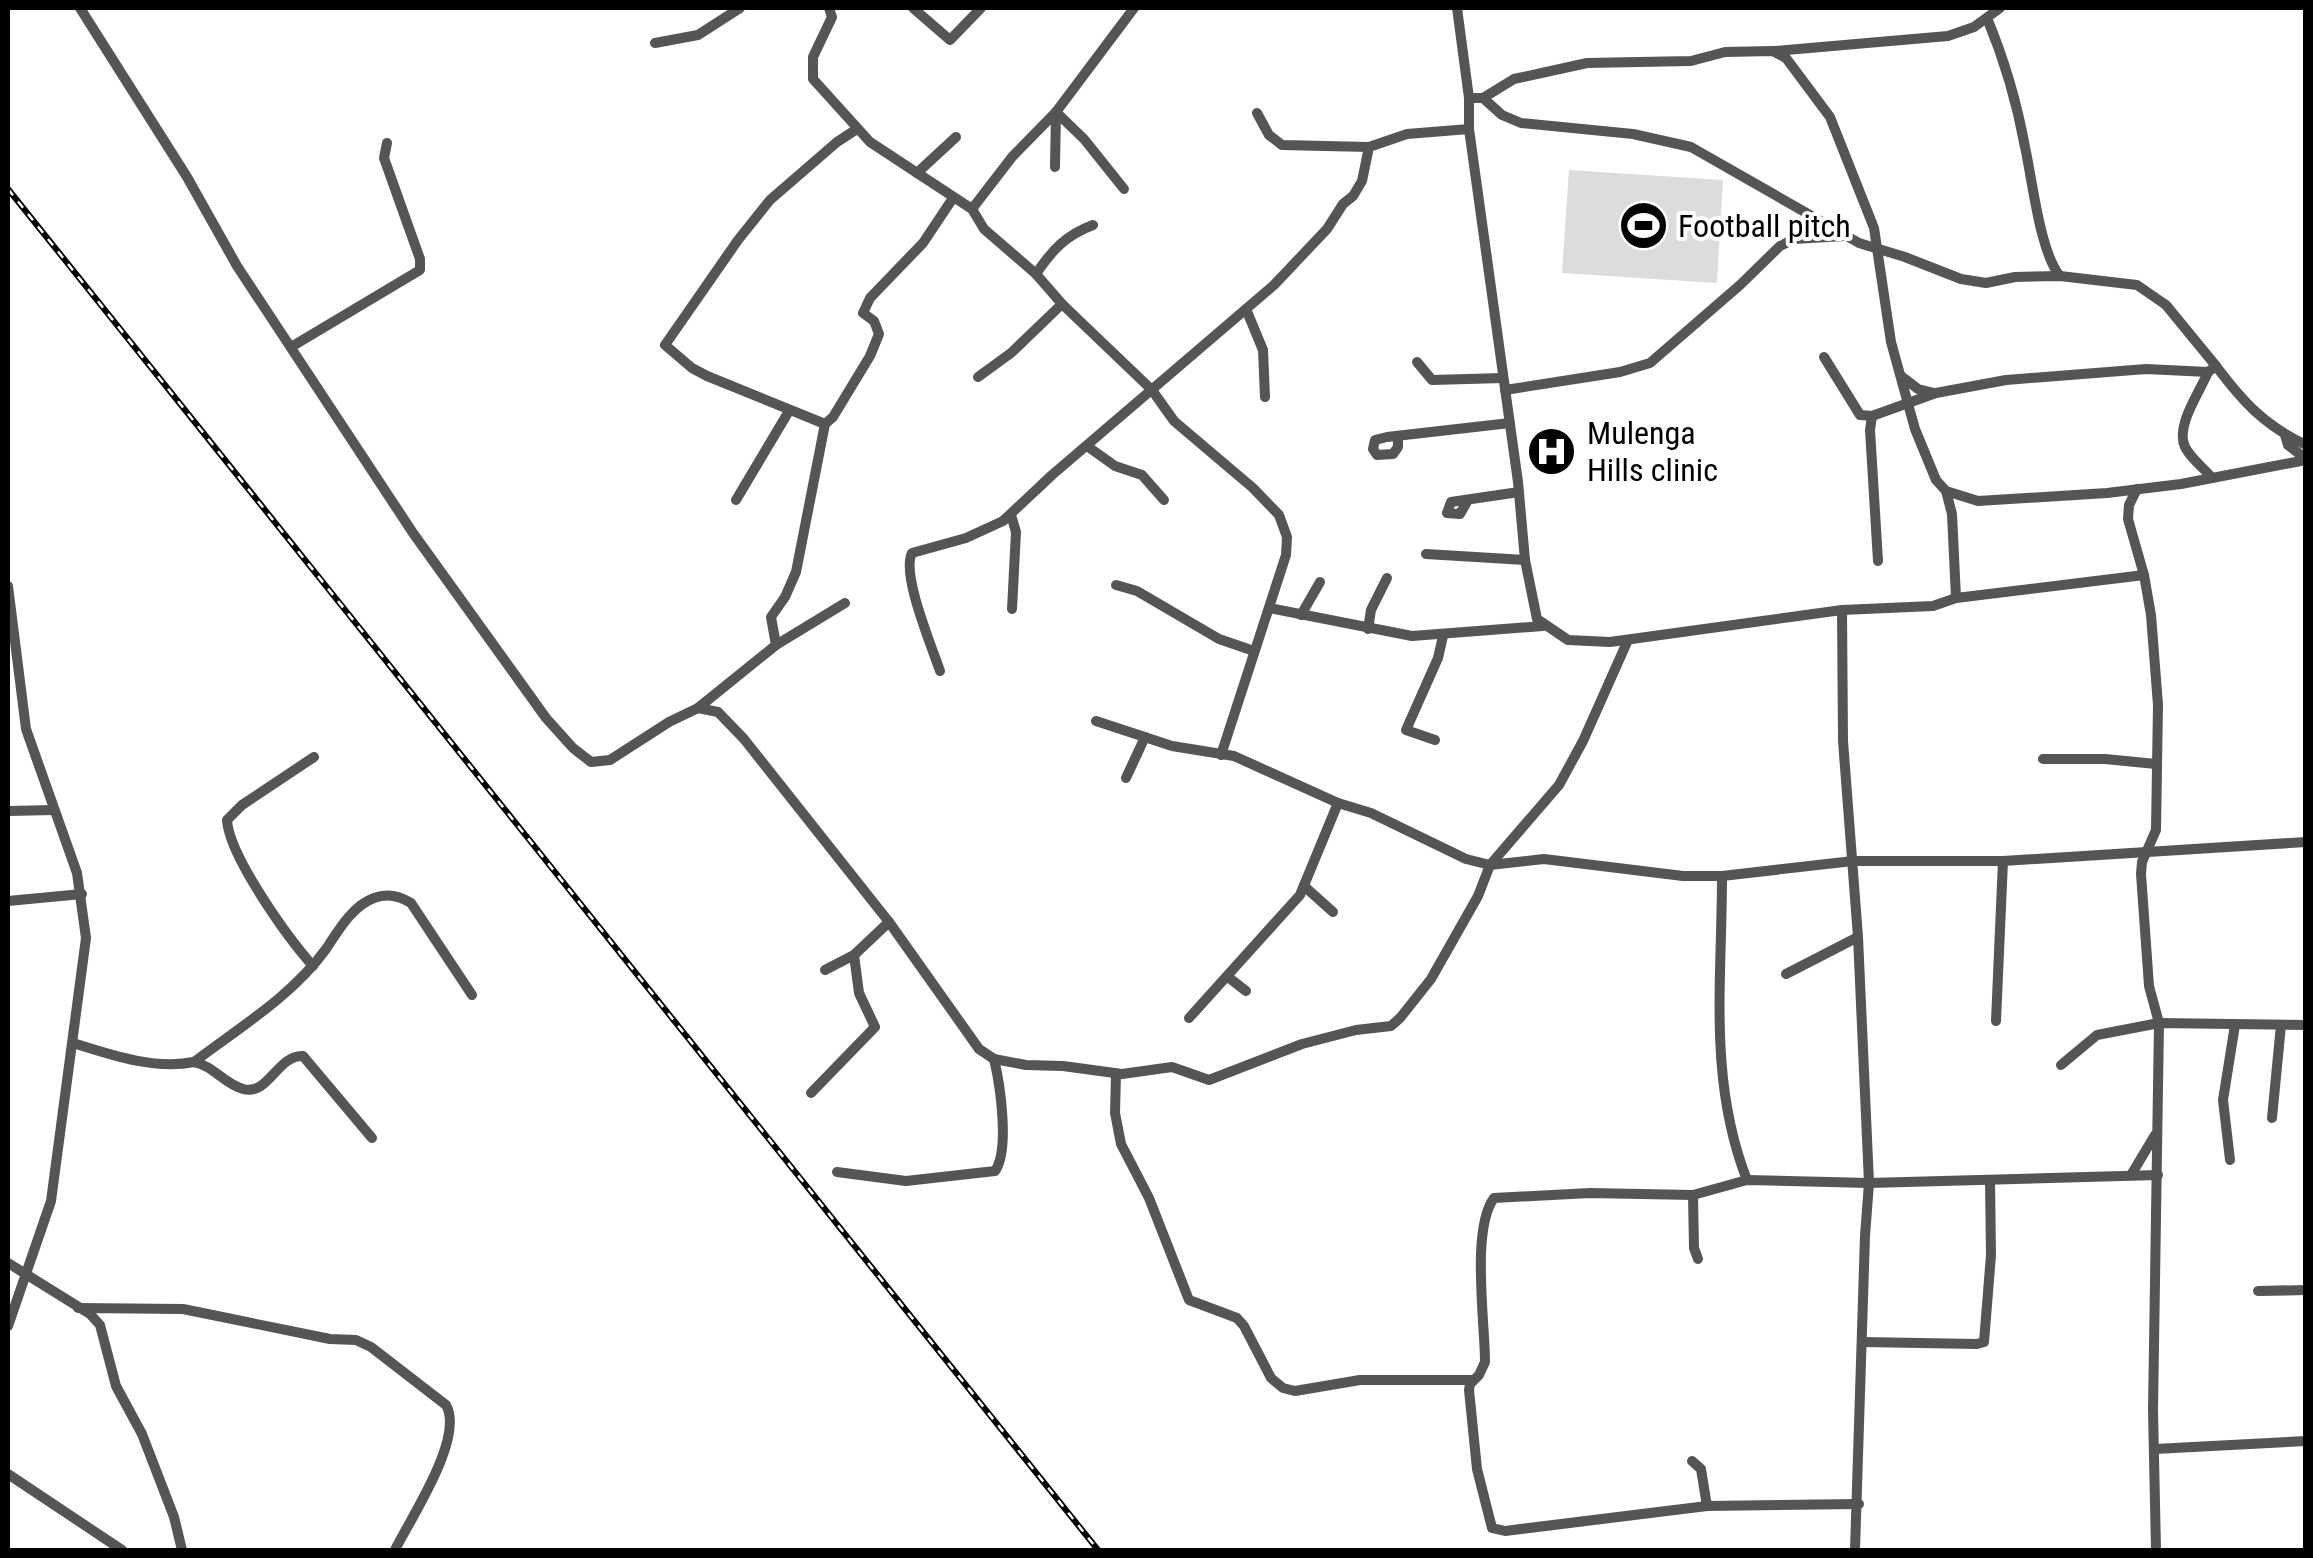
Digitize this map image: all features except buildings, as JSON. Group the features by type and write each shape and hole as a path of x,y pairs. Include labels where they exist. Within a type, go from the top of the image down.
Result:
{"street":[{"path":"80,8 412,533 546,718 573,748 592,762 600,763 698,708 776,645 845,603"},
{"path":"655,43 698,36 740,8"},
{"path":"829,8 832,17 813,57 812,79 893,160 972,209 984,229 1036,274 1152,390 1174,422 1253,488 1279,516 1287,537 1286,555 1221,755"},
{"path":"913,8 950,40 981,8"},
{"path":"972,209 1012,157 1056,112 1134,8"},
{"path":"1457,8 1469,98 1469,130 1526,560 1537,619 1543,626 1568,640 1594,643 1842,610 1933,606 1956,598 2144,575"},
{"path":"1469,98 1483,98 1514,79 1588,63 1691,61 1725,52 1773,52 1948,36 1974,26 2000,8"},
{"path":"1988,18 2021,127 2049,259 2060,276"},
{"path":"1773,52 1791,63 1830,116 1874,228 1888,326 1900,375 1929,466 1946,491 1952,514 1956,598"},
{"path":"1483,98 1502,115 1530,126 1646,136 1691,147 1845,236 1977,282 2060,276 2126,281 2166,305 2212,369 2246,406 2306,445"},
{"path":"1056,112 1056,167"},
{"path":"1056,112 1084,139 1124,189"},
{"path":"1257,114 1269,135 1282,145 1368,148 1407,134 1469,130"},
{"path":"825,424 692,368 665,345 770,200 837,142 858,129"},
{"path":"917,172 956,138"},
{"path":"291,347 420,270 420,259 384,158 388,143"},
{"path":"940,671 920,612 908,561 912,553 966,538 1011,515 1246,309 1303,255 1353,196 1362,180 1368,148"},
{"path":"776,645 771,617 796,572 825,424 870,356 878,334 874,321 863,313 870,298 923,242 954,198"},
{"path":"1036,274 1052,250 1075,232 1093,225"},
{"path":"1418,362 1432,380 1504,384 1620,372 1650,363 1780,246 1812,236 1845,236"},
{"path":"978,377 1011,353 1062,304"},
{"path":"1246,309 1263,350 1265,396"},
{"path":"1824,357 1860,414 1872,416 1936,393 2006,380 2095,372 2212,369"},
{"path":"2212,369 2184,423 2182,436 2190,454 2212,478"},
{"path":"1900,375 1918,389 1936,393"},
{"path":"736,500 790,411"},
{"path":"1872,416 1878,561"},
{"path":"1398,436 1510,423"},
{"path":"2286,435 2288,444 2306,460"},
{"path":"1087,446 1116,466 1142,475 1164,500"},
{"path":"1946,491 1969,501 2107,493 2306,460"},
{"path":"2127,512 2138,489"},
{"path":"1468,500 1519,492"},
{"path":"2107,493 2127,512 2144,575 2158,704 2156,830 2141,874 2148,969 2160,1023 2153,1410 2156,1550"},
{"path":"1952,514 1969,501"},
{"path":"1011,515 1016,532 1012,610"},
{"path":"1426,554 1526,560"},
{"path":"1368,629 1387,578"},
{"path":"1301,615 1320,582"},
{"path":"1116,585 1137,591 1220,639 1254,651"},
{"path":"8,586 26,729 71,853 82,894 86,938 52,1201 8,1326"},
{"path":"1270,608 1412,636 1543,626"},
{"path":"1842,610 1842,741 1858,937 1869,1182 1855,1550"},
{"path":"1435,740 1406,730 1438,658 1443,636"},
{"path":"698,708 710,709 725,718 889,922 979,1049 994,1058 1116,1074 1172,1067 1209,1080 1302,1044 1356,1030 1391,1026 1431,979 1478,896 1490,866 1560,784 1628,640"},
{"path":"1096,721 1188,750 1234,756 1338,802 1372,812 1431,844 1490,866 1544,859 1682,876 1722,876 1852,861 2003,861 2306,842"},
{"path":"1126,778 1145,737"},
{"path":"313,966 265,899 227,827 232,814 314,757"},
{"path":"2043,759 2156,764"},
{"path":"1188,1018 1282,918 1304,886 1338,802"},
{"path":"8,811 54,810"},
{"path":"1996,1021 2003,861"},
{"path":"1722,876 1717,1032 1732,1141 1747,1180"},
{"path":"1304,886 1332,912"},
{"path":"8,901 82,894"},
{"path":"194,1062 300,980 357,908 372,898 400,896 411,903 472,995"},
{"path":"825,970 854,954 889,922"},
{"path":"1786,974 1858,937"},
{"path":"811,1093 876,1027 859,993 854,954"},
{"path":"1228,978 1246,991"},
{"path":"2061,1065 2097,1036 2160,1023 2306,1025"},
{"path":"2230,1160 2224,1100 2235,1025"},
{"path":"2272,1118 2282,1025"},
{"path":"74,1044 124,1058 206,1064 239,1088 251,1090 261,1087 287,1059 303,1056 372,1138"},
{"path":"836,1172 906,1181 995,1171 1000,1166 1002,1139 994,1058"},
{"path":"1116,1074 1121,1144 1149,1198 1189,1300 1237,1318 1270,1378 1283,1388 1296,1391 1360,1380 1472,1380"},
{"path":"2131,1176 2157,1130"},
{"path":"1859,1504 1707,1506 1497,1531 1490,1523 1477,1470 1470,1406 1472,1380 1486,1362 1483,1242 1487,1210 1494,1198 1590,1193 1693,1195 1747,1180 1869,1182 2158,1174"},
{"path":"1862,1342 1984,1342 1991,1255 1990,1180"},
{"path":"1693,1195 1694,1248 1698,1259"},
{"path":"8,1263 100,1325 116,1386 142,1434 174,1517 182,1550"},
{"path":"2258,1291 2306,1290"},
{"path":"78,1308 182,1309 330,1339 356,1340 371,1347 446,1405 452,1420 440,1459 395,1550"},
{"path":"2155,1449 2306,1442"},
{"path":"1692,1460 1701,1469 1707,1506"},
{"path":"8,1474 122,1550"}],"shaded area":[{"name":"Football pitch","path":"1569,170 1723,180 1717,283 1562,273"}],"railway":[{"path":"8,189 1098,1550"}],"place":[{"name":"Football pitch","path":"1643,226"},
{"name":"Mulenga Hills clinic","path":"1552,451"}]}
